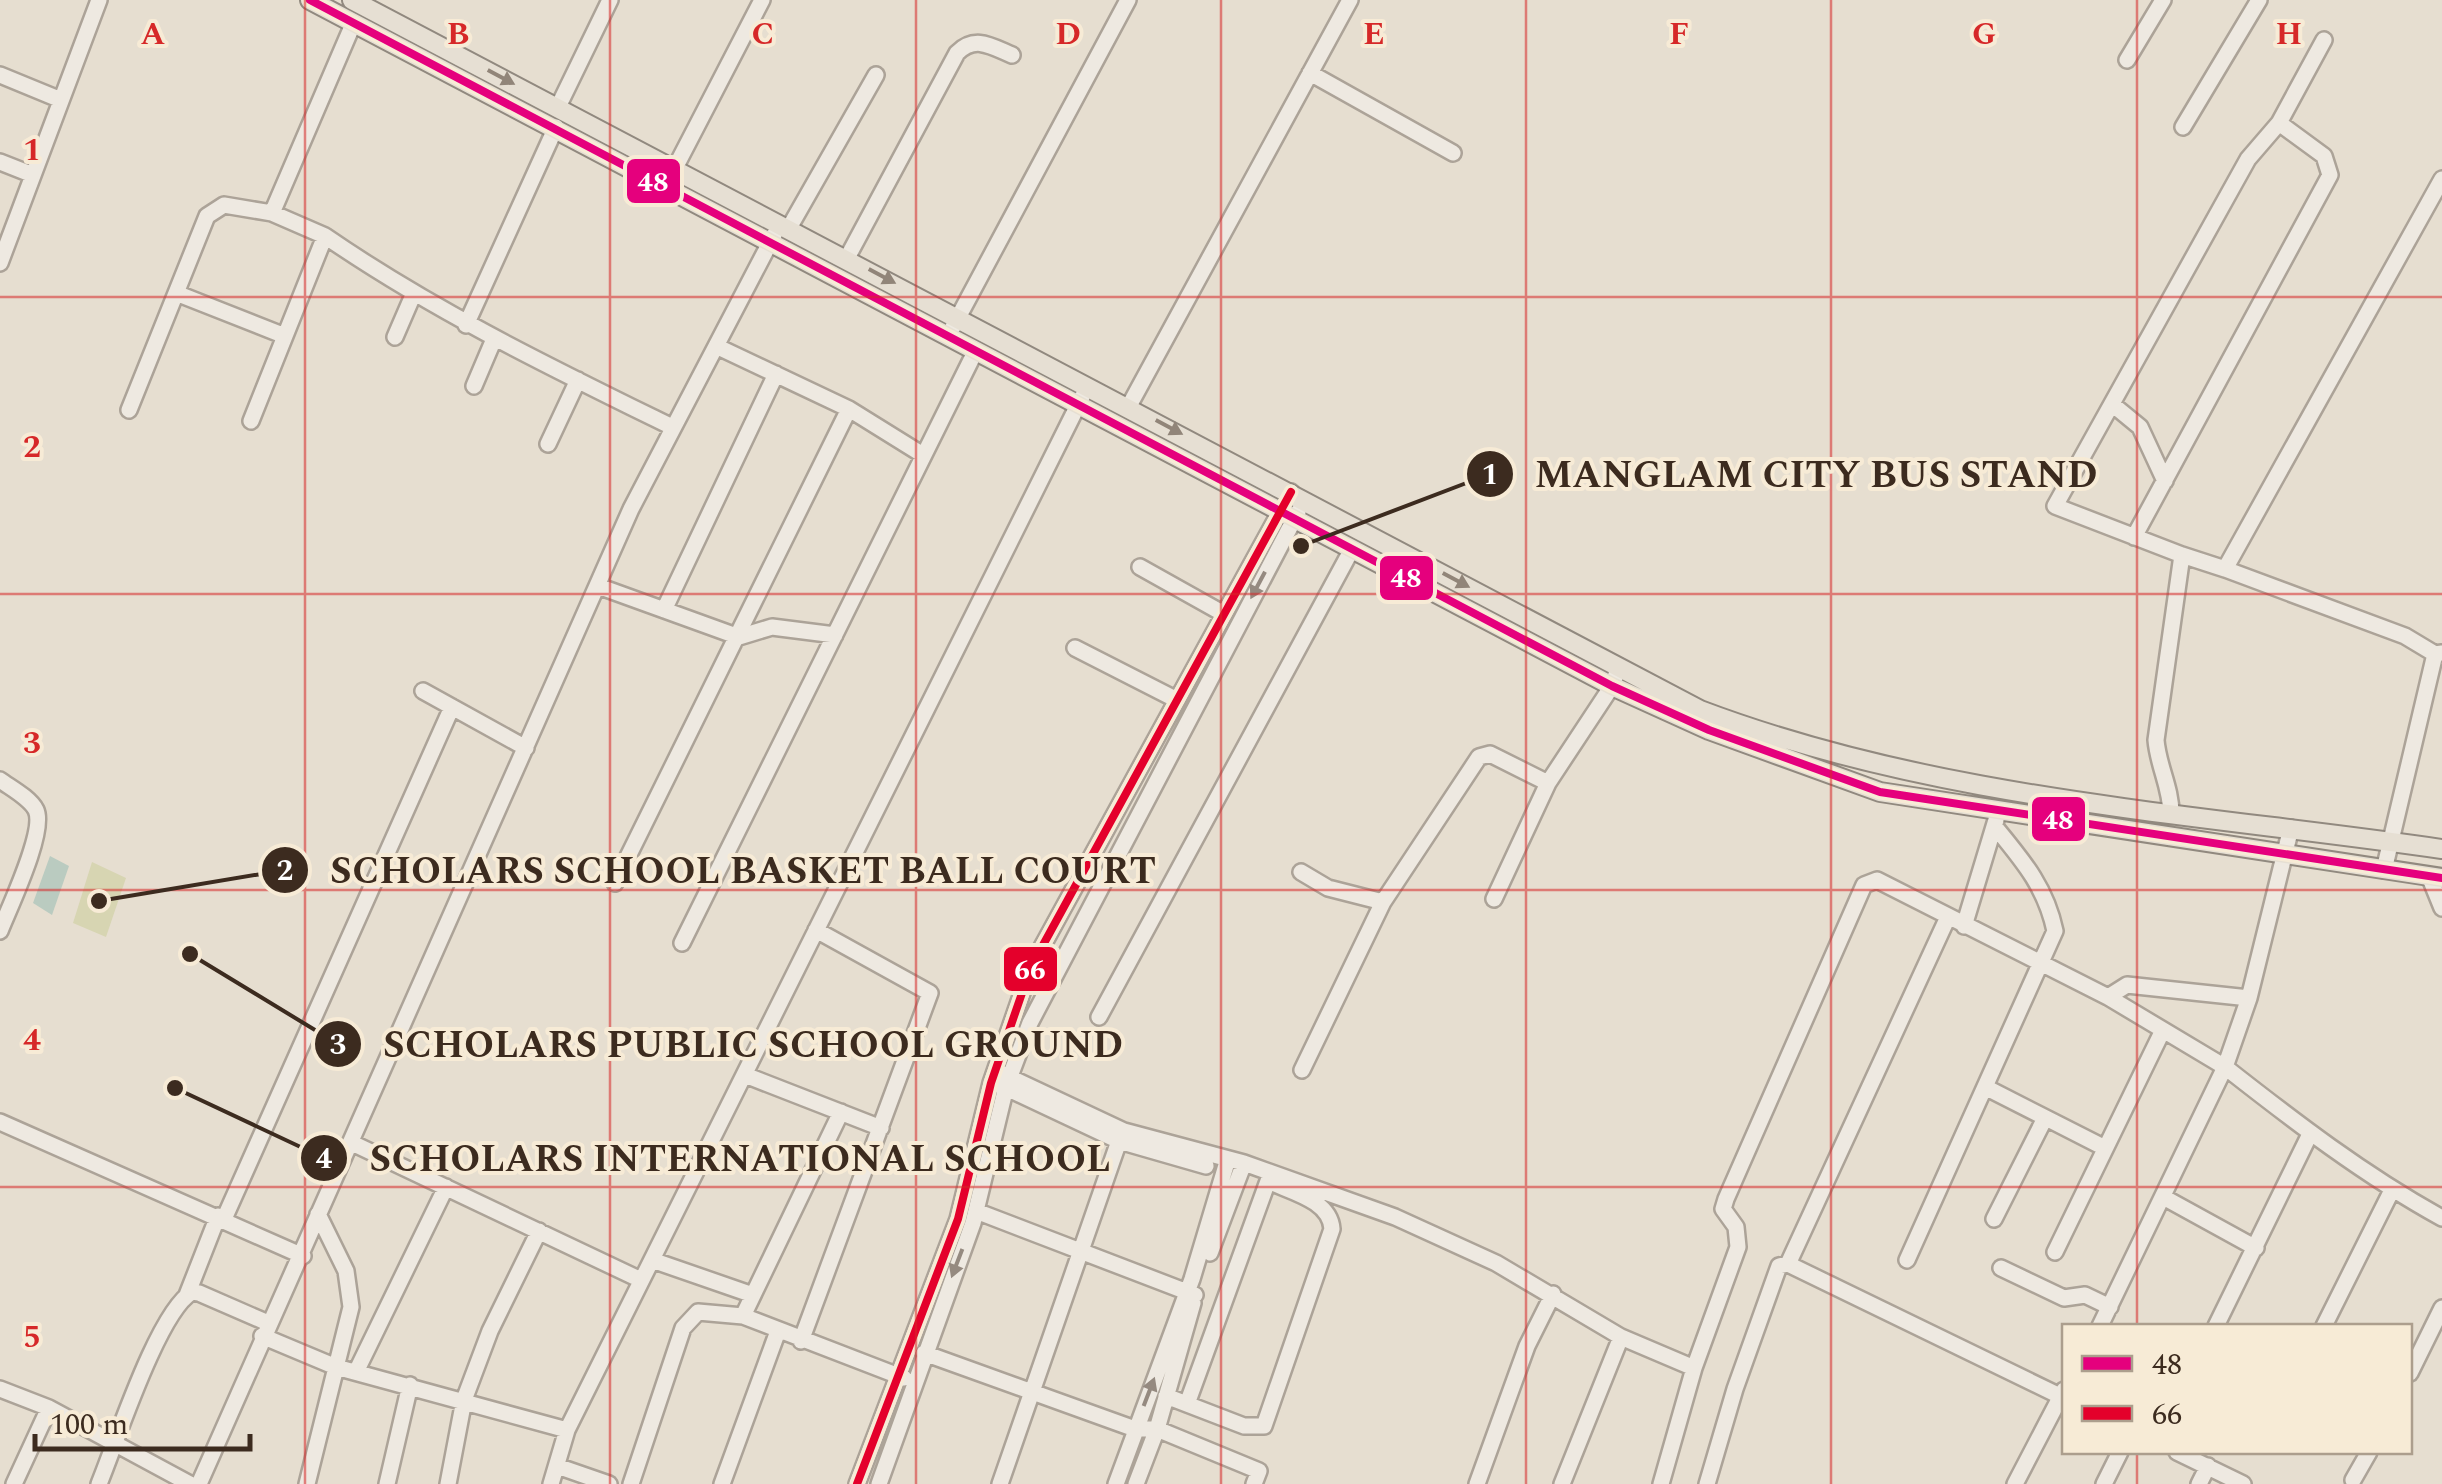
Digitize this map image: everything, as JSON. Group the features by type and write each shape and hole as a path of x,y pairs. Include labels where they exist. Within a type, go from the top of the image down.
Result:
{"main road":[{"path":"310,0 558,107 785,225 1298,496 1614,678 1832,754 1978,785 2442,849"},
{"path":"352,0 556,127 1352,549 1812,770 1880,792 1996,820 2284,854 2435,877"}],"street":[{"path":"0,263 3,245 99,0"},
{"path":"558,107 610,0"},
{"path":"675,168 762,0"},
{"path":"948,335 1128,0"},
{"path":"1129,406 1350,0"},
{"path":"2127,60 2162,0"},
{"path":"2183,127 2259,0"},
{"path":"272,213 354,22"},
{"path":"2324,40 2279,123 2248,158 2055,506 2405,636 2438,654 2388,841 2384,870"},
{"path":"848,258 956,53 974,42 1012,55"},
{"path":"1310,74 1453,153"},
{"path":"0,75 61,100"},
{"path":"199,1484 670,426 718,347 770,241 785,225 876,76"},
{"path":"2134,537 2330,175 2324,156 2279,123"},
{"path":"466,326 556,127"},
{"path":"0,162 33,174"},
{"path":"2225,569 2442,179"},
{"path":"129,410 215,208 272,213 325,236 376,274 466,326 670,426"},
{"path":"252,421 325,236"},
{"path":"176,292 285,336"},
{"path":"395,337 414,293"},
{"path":"474,386 494,339"},
{"path":"718,347 849,409 923,455"},
{"path":"682,943 976,350"},
{"path":"664,610 776,374"},
{"path":"548,444 578,380"},
{"path":"550,1484 567,1430 1088,384"},
{"path":"2112,404 2140,427 2165,481"},
{"path":"615,883 849,409"},
{"path":"857,1484 958,1219 1032,967 1224,614 1298,496"},
{"path":"879,1484 976,1211 1001,1079 1287,514"},
{"path":"1099,1017 1352,549"},
{"path":"2171,814 2170,787 2157,758 2156,740 2182,555"},
{"path":"1140,567 1224,614"},
{"path":"598,586 739,637 772,628 834,635"},
{"path":"1075,648 1177,700"},
{"path":"1494,899 1548,783 1614,678"},
{"path":"423,691 526,748"},
{"path":"98,1484 163,1327 187,1295 452,707"},
{"path":"1302,1070 1383,902 1479,757 1490,754 1548,783"},
{"path":"0,780 35,807 38,818 34,841 0,931"},
{"path":"1964,926 1996,820"},
{"path":"1907,1260 2055,931 2049,902 1996,820"},
{"path":"2103,1324 2226,1067 2249,998 2291,828"},
{"path":"1301,872 1328,888 1383,902"},
{"path":"2435,877 2442,908"},
{"path":"1661,1484 1694,1368 1738,1247 1736,1226 1724,1210 1726,1200 1864,885 1877,880 2108,997 2226,1067 2310,1134 2392,1190 2442,1218"},
{"path":"1788,1264 1948,917"},
{"path":"801,1341 930,994 816,930"},
{"path":"2108,997 2126,985 2249,998"},
{"path":"2055,1252 2163,1030"},
{"path":"745,1075 880,1128"},
{"path":"1001,1079 1119,1141 1235,1168 1323,1207 1331,1216 1332,1229 1264,1426 1244,1426 1166,1396"},
{"path":"1001,1079 1124,1130 1395,1218 1553,1294 1620,1337 1694,1368"},
{"path":"1986,1087 2105,1148"},
{"path":"743,1316 841,1112"},
{"path":"1994,1218 2046,1118"},
{"path":"0,1122 303,1256"},
{"path":"2217,1324 2310,1134"},
{"path":"1000,1484 1084,1252 1119,1141"},
{"path":"352,1143 642,1280"},
{"path":"1116,1484 1191,1294 1235,1168"},
{"path":"1186,1404 1268,1181"},
{"path":"356,1372 446,1187"},
{"path":"2325,1324 2392,1190"},
{"path":"2165,1198 2256,1248"},
{"path":"976,1211 1191,1294"},
{"path":"307,1484 351,1307 346,1271 318,1214"},
{"path":"448,1484 464,1400 490,1330 539,1232"},
{"path":"652,1260 753,1295"},
{"path":"1708,1484 1772,1277 1779,1266 1788,1264 2062,1394"},
{"path":"2001,1268 2064,1298 2084,1295 2110,1307"},
{"path":"187,1295 200,1294 336,1367 567,1430"},
{"path":"1136,1484 1157,1428 1191,1294"},
{"path":"1476,1484 1527,1346 1553,1294"},
{"path":"2412,1369 2442,1308"},
{"path":"630,1484 689,1318 707,1310 743,1316 916,1382"},
{"path":"722,1484 778,1332"},
{"path":"1562,1484 1620,1337"},
{"path":"924,1352 1135,1428 1157,1428 1259,1471 1254,1484"},
{"path":"387,1484 410,1385"},
{"path":"0,1389 49,1408 190,1484"},
{"path":"2015,1484 2062,1396"},
{"path":"14,1484 49,1408"},
{"path":"2104,1484 2119,1454"},
{"path":"2181,1454 2243,1484"},
{"path":"2354,1480 2368,1454"},
{"path":"557,1466 609,1484"},
{"path":"2199,1484 2208,1466"}],"shaded area":[{"path":"50,856 69,866 52,915 33,903"},
{"path":"92,862 126,878 106,937 73,923"}],"transit line":[{"name":"48","path":"310,0 1612,686 1709,730 1880,792 2442,878"},
{"name":"66","path":"857,1484 958,1219 991,1083 1031,967 1291,492"}],"place":[{"name":"MANGLAM CITY BUS STAND","path":"1301,546"},
{"name":"SCHOLARS SCHOOL BASKET BALL COURT","path":"99,901"},
{"name":"SCHOLARS PUBLIC SCHOOL GROUND","path":"190,954"},
{"name":"SCHOLARS INTERNATIONAL SCHOOL","path":"175,1088"}]}
